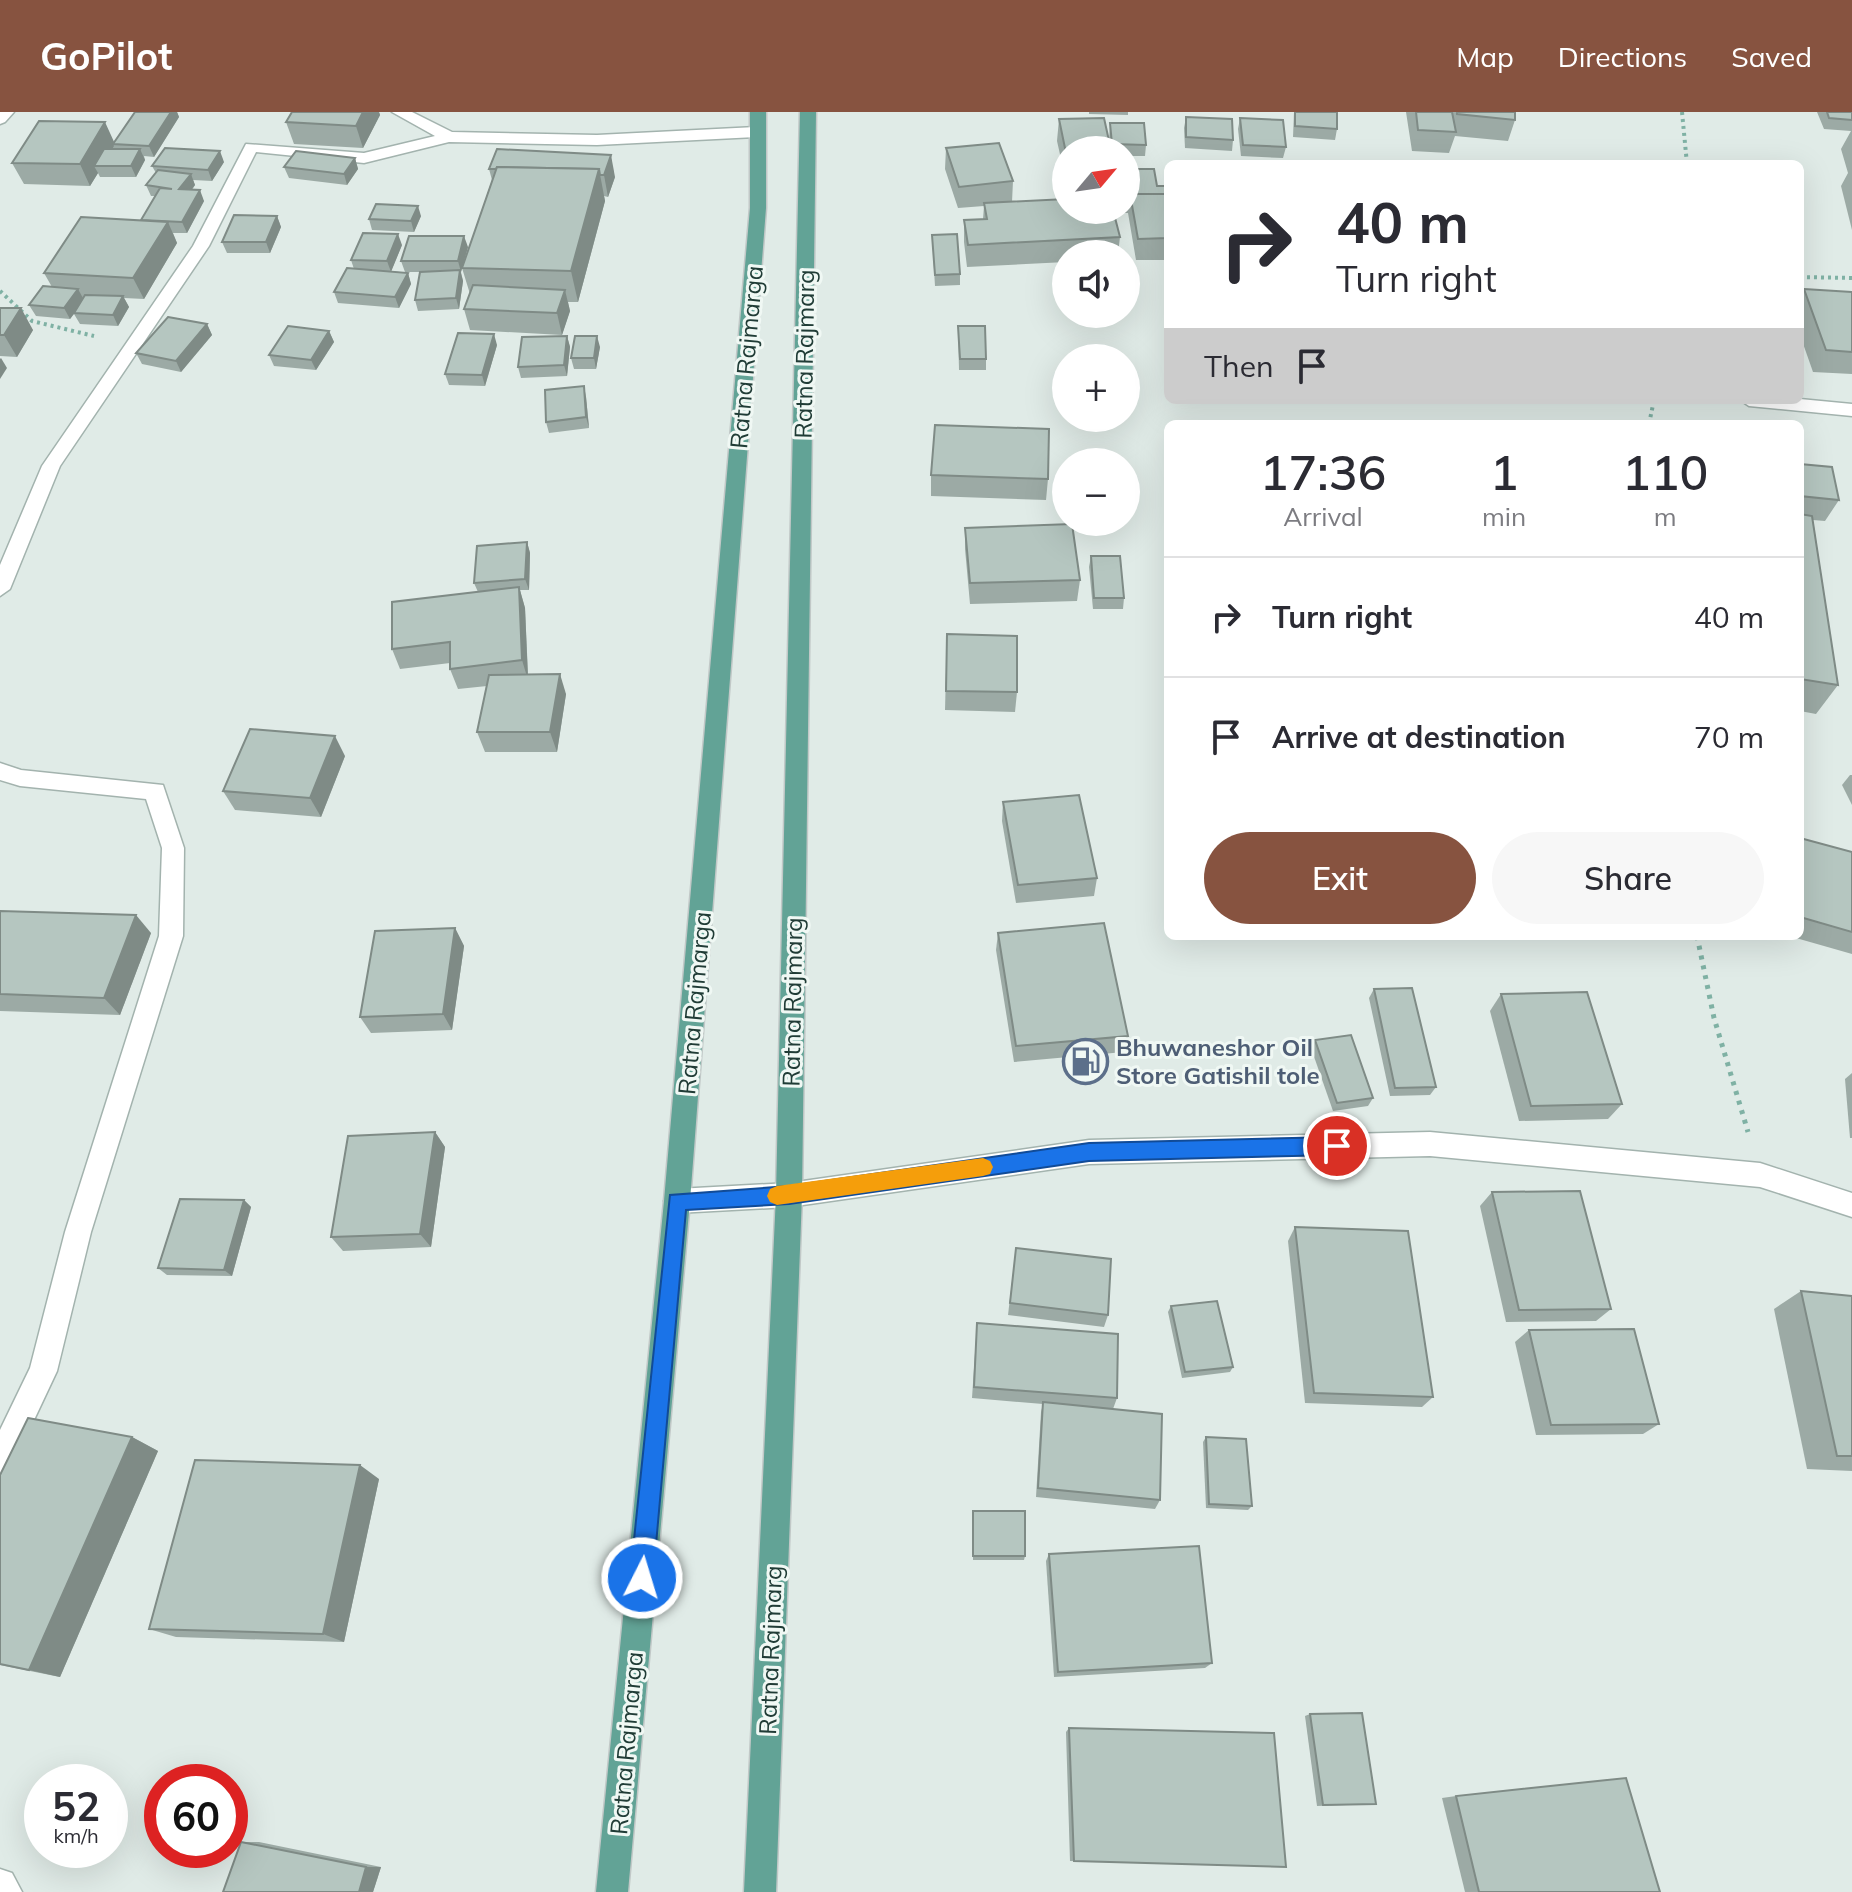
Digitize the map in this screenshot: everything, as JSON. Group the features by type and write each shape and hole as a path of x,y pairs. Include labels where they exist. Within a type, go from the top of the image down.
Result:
{"main road":[{"name":"Ratna Rajmarg","path":"760,1892 789,1195 808,112"},
{"name":"Ratna Rajmarga","path":"612,1892 677,1201 758,208 757,122"}],"street":[{"path":"0,119 6,112"},
{"path":"400,112 449,137"},
{"path":"0,589 51,466 201,246 251,147 364,158 449,137 597,140 757,122"},
{"path":"1790,404 1852,410"},
{"path":"0,771 20,778 155,791 173,848 171,936 78,1232 43,1371 0,1461"},
{"path":"677,1201 789,1195 1089,1152 1430,1144 1760,1175 1852,1205"},
{"path":"0,1885 6,1892"}],"path":[{"path":"1682,112 1687,160"},
{"path":"1804,277 1852,278"},
{"path":"0,291 32,321 97,337 140,338"},
{"path":"1698,940 1714,1018 1760,1175"}],"building":[{"path":"135,112 171,112 149,146 113,144"},
{"path":"292,112 363,112 356,126 286,122"},
{"path":"1295,112 1337,112 1337,129 1295,126"},
{"path":"1416,112 1452,112 1456,132 1418,130"},
{"path":"1515,112 1515,120 1457,114"},
{"path":"1827,112 1852,112 1852,120 1829,118"},
{"path":"1186,117 1232,119 1233,140 1186,137"},
{"path":"1104,118 1108,136 1062,136 1059,119"},
{"path":"1240,118 1283,120 1286,147 1243,145"},
{"path":"39,121 105,122 80,164 12,163"},
{"path":"1110,123 1144,123 1146,145 1140,145 1140,136 1111,136"},
{"path":"999,143 1013,181 959,187 946,148"},
{"path":"165,148 220,151 208,170 152,166"},
{"path":"104,149 140,149 131,166 94,166"},
{"path":"497,149 611,155 604,175 600,175 599,169 489,169"},
{"path":"296,151 355,158 344,174 284,167"},
{"path":"497,167 599,169 571,271 462,268"},
{"path":"1140,169 1154,169 1157,186 1164,186 1164,194 1140,194"},
{"path":"158,170 191,174 179,189 200,190 182,222 141,220 160,188 172,189 146,185"},
{"path":"1140,194 1164,194 1164,238 1138,239 1135,224 1140,224"},
{"path":"1052,200 1052,224 1117,224 1120,237 968,245 964,220 987,219 984,203"},
{"path":"376,204 418,206 411,221 369,219"},
{"path":"234,215 277,216 266,242 222,242"},
{"path":"81,217 168,222 133,278 44,273"},
{"path":"363,233 398,234 387,261 351,260"},
{"path":"957,234 960,274 935,275 932,235"},
{"path":"409,236 464,236 458,261 401,261"},
{"path":"347,268 408,273 395,297 334,292"},
{"path":"460,270 456,298 415,300 420,272"},
{"path":"473,285 565,290 557,313 464,309"},
{"path":"43,286 78,289 64,308 29,305"},
{"path":"1804,289 1852,292 1852,352 1826,350"},
{"path":"85,295 123,296 113,315 74,313"},
{"path":"0,308 21,308 4,335 0,335"},
{"path":"168,317 207,324 176,361 136,353"},
{"path":"288,326 329,331 311,360 269,355"},
{"path":"958,326 985,326 986,359 960,359"},
{"path":"458,333 494,334 482,375 445,374"},
{"path":"567,336 564,365 518,367 522,337"},
{"path":"575,336 597,336 594,358 571,358"},
{"path":"584,386 586,417 546,422 545,390"},
{"path":"935,425 1049,429 1048,479 931,475"},
{"path":"1804,464 1832,467 1839,500 1804,496"},
{"path":"1804,515 1812,516 1838,685 1804,680"},
{"path":"1052,525 1052,536 1074,536 1080,580 970,583 965,528"},
{"path":"527,542 525,579 474,583 477,546"},
{"path":"1091,556 1120,556 1124,598 1094,598"},
{"path":"519,587 522,660 450,669 450,642 392,649 392,602"},
{"path":"947,634 1017,636 1017,692 946,691"},
{"path":"560,674 550,732 477,732 489,675"},
{"path":"250,729 335,736 310,798 223,791"},
{"path":"1079,795 1097,878 1018,885 1003,802"},
{"path":"1804,839 1852,852 1852,932 1804,918"},
{"path":"0,911 136,915 104,998 0,994"},
{"path":"1104,923 1128,1036 1016,1046 998,933"},
{"path":"455,928 443,1014 360,1017 375,931"},
{"path":"1412,988 1436,1087 1395,1088 1374,989"},
{"path":"1587,992 1622,1104 1531,1106 1501,994"},
{"path":"1351,1035 1373,1098 1337,1103 1315,1040"},
{"path":"435,1132 420,1234 331,1237 348,1136"},
{"path":"1580,1191 1611,1309 1519,1310 1492,1192"},
{"path":"180,1199 244,1200 224,1270 158,1268"},
{"path":"1295,1227 1408,1231 1433,1397 1314,1393"},
{"path":"1016,1248 1111,1259 1108,1315 1010,1303"},
{"path":"1801,1291 1852,1296 1852,1456 1837,1456"},
{"path":"1217,1301 1233,1367 1185,1372 1171,1306"},
{"path":"977,1323 1118,1334 1117,1398 974,1387"},
{"path":"1634,1329 1659,1424 1551,1425 1529,1330"},
{"path":"1043,1402 1162,1414 1160,1500 1038,1488"},
{"path":"28,1418 132,1437 29,1670 0,1664 0,1475"},
{"path":"1206,1437 1246,1439 1252,1506 1209,1504"},
{"path":"195,1460 360,1465 323,1634 149,1629"},
{"path":"973,1511 1025,1511 1025,1556 973,1556"},
{"path":"1199,1546 1212,1663 1058,1672 1049,1554"},
{"path":"1362,1713 1376,1804 1323,1805 1310,1714"},
{"path":"1069,1728 1274,1733 1286,1867 1074,1861"},
{"path":"1626,1778 1660,1892 1479,1892 1456,1796"},
{"path":"248,1843 366,1867 359,1892 223,1892 232,1868 248,1868"}],"slow traffic":[{"path":"777,1196 983,1167"}],"place":[{"name":"Bhuwaneshor Oil Store Gatishil tole","path":"1085,1061"}],"route":[{"path":"642,1578 677,1201 789,1195 1089,1152 1337,1146"}]}
